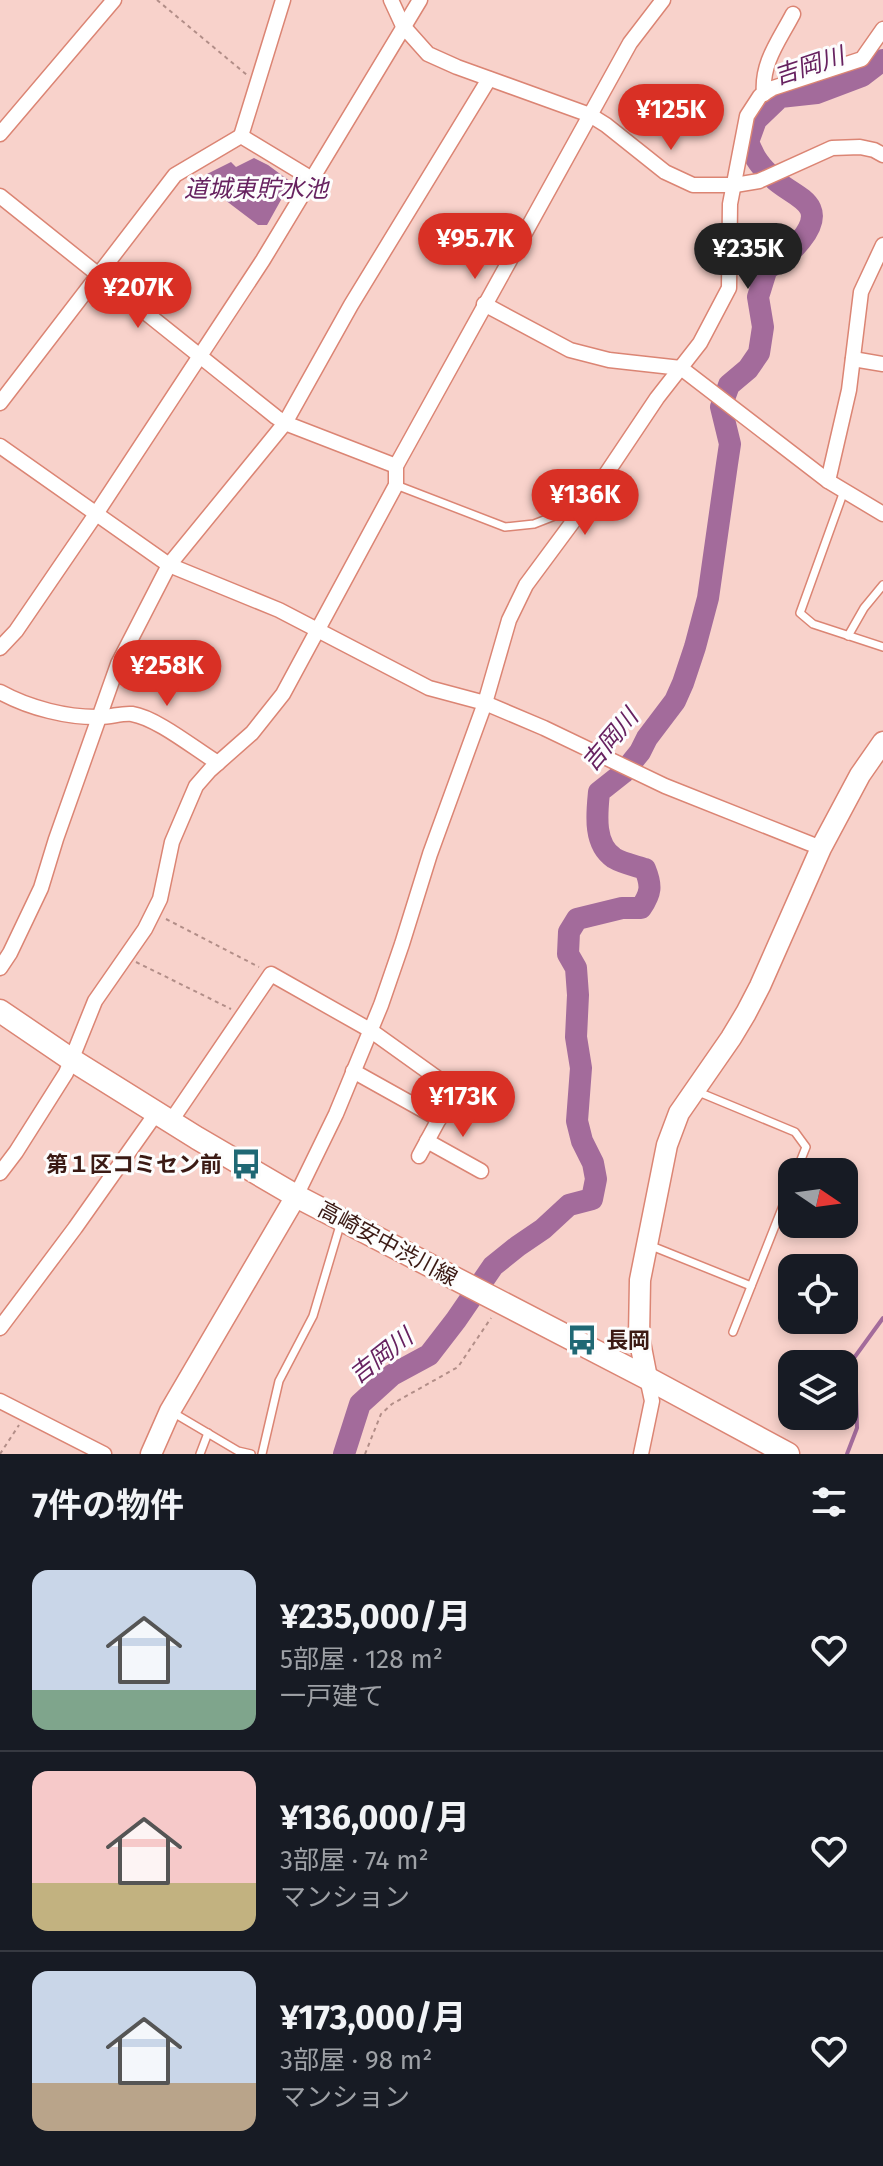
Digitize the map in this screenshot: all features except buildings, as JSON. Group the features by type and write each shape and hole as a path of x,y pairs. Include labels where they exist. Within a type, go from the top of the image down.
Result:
{"main road":[{"name":"高崎安中渋川線","path":"0,1011 72,1060 296,1196 788,1454"}],"street":[{"path":"0,134 114,0"},
{"path":"0,403 175,175 241,136 283,0"},
{"path":"391,0 403,26 428,54 590,115 665,172 693,185 735,185 759,181 832,148 860,147 883,155"},
{"path":"0,648 16,631 96,514 263,260 420,0"},
{"path":"0,1173 72,1060 95,1001 145,929 160,899 172,842 196,786 252,733 283,694 396,485 396,466 484,304 630,43 663,0"},
{"path":"764,94 767,60 793,14"},
{"path":"151,1454 170,1411 296,1196 336,1114 402,944 430,854 485,703 509,620 526,585 586,504 657,398 700,343 729,288 730,204 747,116 760,96 773,88 862,59 883,29"},
{"path":"0,968 41,888 94,726 118,664 169,565 285,423 351,305 489,79"},
{"path":"241,136 312,179"},
{"path":"0,196 285,423 396,466"},
{"path":"828,481 849,390 861,292 883,245"},
{"path":"484,304 570,350 609,360 681,368 828,481 883,514"},
{"path":"853,359 883,364"},
{"path":"0,446 169,565 279,610 429,688 485,703 665,786 821,848"},
{"path":"0,692 17,701 66,714 100,717 130,714 150,720 218,763"},
{"path":"641,1454 652,1401 639,1337 640,1280 667,1145 679,1113 731,1038 753,999 821,848 860,775 883,743"},
{"path":"0,1328 243,1015 271,974 370,1030 458,1093 496,1103"},
{"path":"353,1071 439,1119"},
{"path":"419,1156 439,1119 458,1093"},
{"path":"427,1141 481,1171"},
{"path":"0,1401 104,1454"}],"lane":[{"path":"396,485 505,527 534,524 586,504"},
{"path":"844,491 800,613 813,624 883,647"},
{"path":"848,636 864,608 883,585"},
{"path":"694,1090 795,1132 806,1147 802,1158"},
{"path":"733,1332 778,1218"},
{"path":"262,1454 279,1381 313,1316 342,1219"},
{"path":"647,1244 751,1286"},
{"path":"170,1411 238,1451 251,1454"},
{"path":"200,1454 208,1433"}],"path":[{"path":"157,0 257,83"},
{"path":"153,912 271,974"},
{"path":"126,957 243,1015"},
{"path":"365,1454 381,1414 392,1404 458,1367 501,1303"},
{"path":"0,1454 26,1414"}],"water":[{"name":"道城東貯水池","path":"254,158 291,182 267,225 258,225 204,184 205,175 231,162 236,167"}],"waterway":[{"name":"吉岡川","path":"344,1454 360,1404 392,1375 429,1355 493,1266 543,1229 569,1205 592,1199 596,1179 593,1163 582,1141 577,1121 581,1068 576,1037 578,995 576,968 568,954 569,932 577,919 622,908 641,908 649,889 645,869 614,858 603,845 598,828 599,792 623,773 640,752 675,701 683,683 708,598 730,444 721,407 729,385 748,369 759,353 763,327 758,297 767,268 782,260 797,244 812,217 805,202 761,166 748,142 756,120 780,97 817,93 862,76 883,60"},
{"path":"847,1454 857,1428 852,1372 854,1358 883,1318"}],"place":[{"name":"第１区コミセン前","path":"246,1164"},
{"name":"長岡","path":"582,1340"}]}
